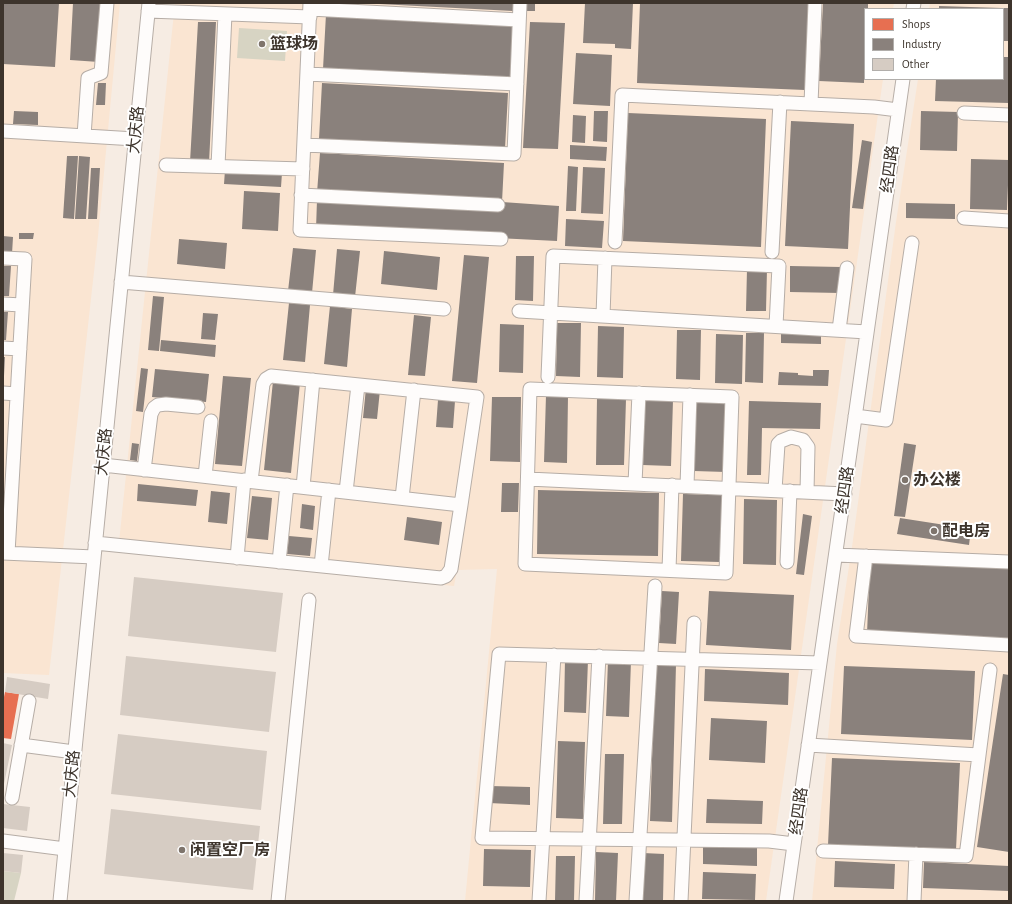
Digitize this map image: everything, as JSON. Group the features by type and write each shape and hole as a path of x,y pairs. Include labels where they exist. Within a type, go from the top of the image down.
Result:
{"street":[{"path":"84,136 88,78 101,73 107,3"},
{"path":"304,145 514,154 520,3"},
{"path":"811,104 814,3"},
{"path":"148,7 194,8 225,14 310,10 519,20"},
{"name":"大庆路","path":"60,901 148,7"},
{"path":"310,10 300,230 501,239"},
{"path":"218,166 225,14"},
{"path":"307,74 517,84"},
{"name":"经四路","path":"786,901 845,494 902,80"},
{"path":"615,242 622,95 874,107 898,110"},
{"path":"772,252 780,102"},
{"path":"964,113 1009,115"},
{"path":"3,132 135,139"},
{"path":"166,165 303,169"},
{"path":"301,196 498,205"},
{"path":"964,218 1009,221"},
{"path":"856,416 886,420 912,243"},
{"path":"548,377 553,256 779,266 776,326"},
{"path":"3,258 25,259 17,394 8,470 5,553 94,558"},
{"path":"603,316 605,258"},
{"path":"839,330 847,268"},
{"path":"121,282 444,309"},
{"path":"3,304 22,305"},
{"path":"519,311 867,332"},
{"path":"3,348 20,349"},
{"path":"95,543 237,558 441,578 446,576 451,569 477,397 271,376 266,379 263,384 237,558"},
{"path":"303,487 313,380"},
{"path":"346,492 358,385"},
{"path":"530,389 690,396 732,397 726,573 525,564 530,389"},
{"path":"402,498 414,390"},
{"path":"3,393 17,394"},
{"path":"635,484 639,393"},
{"path":"687,486 690,396"},
{"path":"144,470 151,414 154,408 158,405 166,404 198,407"},
{"path":"205,476 211,421"},
{"path":"775,490 778,444 781,441 791,437 802,440 808,447 807,492"},
{"path":"103,465 461,505"},
{"path":"528,479 845,494"},
{"path":"279,562 288,485"},
{"path":"669,570 672,485"},
{"path":"321,566 329,490"},
{"path":"787,562 790,491"},
{"path":"836,555 1009,562"},
{"path":"866,556 856,636 1009,645"},
{"path":"636,901 655,586"},
{"path":"278,901 309,600"},
{"path":"681,901 694,623"},
{"path":"794,844 769,841 482,838 499,654 820,663"},
{"path":"539,901 554,655"},
{"path":"586,901 599,656"},
{"path":"823,851 966,856 990,670"},
{"path":"12,798 29,701"},
{"path":"21,745 74,752"},
{"path":"808,745 979,755"},
{"path":"3,841 65,849"},
{"path":"914,901 916,854"}],"shaded area":[{"path":"3,3 120,3 98,236 49,675 3,673"},
{"path":"175,3 894,3 893,8 864,8 864,80 883,80 766,901 465,901 497,569 457,570 454,586 118,552"},
{"path":"930,3 1009,3 1009,901 812,901 837,644 852,547 896,222 918,80 1004,80 1004,8 929,8"},
{"name":"篮球场","path":"239,28 287,31 285,61 237,58"},
{"path":"3,871 21,873 14,901 3,900"}],"building: Shops":[{"path":"5,692 19,694 11,739 3,738 3,702"}],"building: Industry":[{"path":"3,3 59,3 55,67 3,64"},
{"path":"73,3 103,3 99,62 70,60"},
{"path":"513,3 513,11 379,4"},
{"path":"526,3 535,3 535,11 525,11"},
{"path":"585,3 633,3 631,49 615,48 615,44 583,43"},
{"path":"640,3 809,3 805,90 637,83"},
{"path":"823,3 868,3 868,8 864,8 864,83 819,81"},
{"path":"939,6 1002,8 939,8"},
{"path":"1004,8 1009,8 1009,41 1004,41"},
{"path":"326,14 514,23 511,79 323,69"},
{"path":"198,22 216,22 209,163 190,162"},
{"path":"530,22 565,23 558,149 523,148"},
{"path":"576,53 612,55 610,106 573,104"},
{"path":"1004,57 1009,57 1009,103 935,101 936,80 1004,80"},
{"path":"98,83 106,83 105,105 96,105"},
{"path":"322,83 508,93 505,149 319,139"},
{"path":"14,111 38,112 38,125 13,124"},
{"path":"594,111 608,111 607,142 593,141"},
{"path":"921,111 958,112 957,151 920,150"},
{"path":"628,113 766,119 761,247 623,241"},
{"path":"573,115 586,116 585,143 572,142"},
{"path":"791,121 854,124 848,249 785,246"},
{"path":"862,140 872,142 863,209 852,208"},
{"path":"570,145 607,147 606,161 570,159"},
{"path":"320,153 504,163 502,202 317,193"},
{"path":"67,156 78,156 74,219 63,218"},
{"path":"79,156 90,157 86,219 75,219"},
{"path":"971,159 1009,160 1007,210 970,209"},
{"path":"568,166 578,167 576,211 566,211"},
{"path":"583,167 605,168 603,214 581,213"},
{"path":"91,168 100,168 97,219 88,219"},
{"path":"225,170 282,173 281,187 224,184"},
{"path":"244,191 280,193 278,231 242,229"},
{"path":"317,200 502,202 559,206 557,241 316,229"},
{"path":"906,203 955,204 955,219 906,218"},
{"path":"566,219 604,221 602,248 565,246"},
{"path":"19,233 34,233 33,239 19,239"},
{"path":"3,236 13,237 12,254 3,254"},
{"path":"179,239 227,243 225,269 177,264"},
{"path":"293,248 316,250 312,293 288,291"},
{"path":"337,249 360,251 355,297 333,295"},
{"path":"384,251 440,257 437,290 381,284"},
{"path":"464,255 489,257 477,383 452,381"},
{"path":"516,256 534,256 533,301 515,300"},
{"path":"3,266 11,266 9,296 3,296"},
{"path":"790,266 841,267 840,293 790,292"},
{"path":"747,269 767,269 766,311 746,311"},
{"path":"153,296 164,297 159,351 148,350"},
{"path":"289,303 310,305 305,362 283,360"},
{"path":"330,306 352,309 347,367 324,364"},
{"path":"3,312 8,312 6,340 3,340"},
{"path":"203,313 218,314 215,340 201,339"},
{"path":"414,315 431,317 425,376 408,375"},
{"path":"557,323 581,323 580,377 556,376"},
{"path":"500,324 524,325 523,373 499,372"},
{"path":"598,326 624,327 623,378 597,377"},
{"path":"677,330 701,330 700,380 676,379"},
{"path":"746,333 764,333 763,383 745,382"},
{"path":"781,333 821,334 821,344 781,343"},
{"path":"716,334 743,335 742,384 715,383"},
{"path":"161,340 216,345 215,357 160,351"},
{"path":"3,357 5,357 4,376 3,376"},
{"path":"141,368 148,369 143,412 136,411"},
{"path":"155,369 209,374 206,402 152,397"},
{"path":"813,370 829,370 828,386 778,385 779,372 798,373 798,375 813,376"},
{"path":"223,376 251,378 242,466 215,464"},
{"path":"273,381 300,383 291,473 264,470"},
{"path":"366,388 380,390 377,419 363,418"},
{"path":"546,395 568,396 567,463 544,462"},
{"path":"492,397 521,397 520,462 490,461"},
{"path":"597,398 626,399 624,465 596,465"},
{"path":"438,400 455,401 453,428 436,427"},
{"path":"645,400 673,400 671,466 643,465"},
{"path":"695,401 728,402 726,472 694,471"},
{"path":"749,401 821,403 820,429 762,428 761,475 747,475"},
{"path":"132,443 139,444 137,461 130,460"},
{"name":"办公楼","path":"904,443 916,445 905,517 894,516"},
{"path":"502,483 519,483 518,512 501,512"},
{"path":"138,484 198,490 196,506 137,501"},
{"path":"538,490 659,493 658,556 537,554"},
{"path":"211,491 230,493 227,524 208,522"},
{"path":"683,494 722,495 720,562 681,561"},
{"path":"252,496 272,498 268,540 247,538"},
{"path":"744,499 777,500 776,565 743,564"},
{"path":"302,504 315,506 313,530 300,528"},
{"path":"803,514 812,516 804,575 796,574"},
{"path":"407,517 442,522 439,545 404,540"},
{"name":"配电房","path":"900,518 971,529 969,545 897,534"},
{"path":"289,536 312,538 310,556 287,554"},
{"path":"870,560 1009,566 1009,641 867,634"},
{"path":"662,591 679,592 676,644 659,643"},
{"path":"709,591 794,595 791,650 706,645"},
{"path":"565,659 588,660 586,713 564,712"},
{"path":"608,660 631,661 629,717 606,716"},
{"path":"655,664 676,664 672,822 650,821"},
{"path":"844,666 975,671 972,740 841,734"},
{"path":"705,669 789,673 788,705 704,701"},
{"path":"1003,674 1009,675 1009,852 977,847"},
{"path":"711,718 767,721 765,763 709,760"},
{"path":"558,741 585,742 583,819 556,818"},
{"path":"605,754 624,754 622,824 603,824"},
{"path":"832,758 960,763 956,850 828,845"},
{"path":"490,786 530,787 530,805 489,803"},
{"path":"707,799 763,801 762,824 706,823"},
{"path":"703,844 757,846 757,866 703,864"},
{"path":"484,849 531,850 530,887 483,886"},
{"path":"596,852 618,853 616,901 595,901"},
{"path":"643,853 664,854 663,901 641,901"},
{"path":"556,856 575,856 574,901 555,901"},
{"path":"835,861 895,864 894,889 834,887"},
{"path":"924,862 1009,866 1009,891 923,888"},
{"path":"703,872 756,874 755,900 702,899"}],"building: Other":[{"path":"134,577 283,593 276,652 128,636"},
{"path":"126,656 276,672 269,732 120,715"},
{"path":"7,677 50,684 48,699 5,692"},
{"name":"闲置空厂房","path":"118,734 267,751 261,810 111,794"},
{"path":"3,743 12,745 4,784 3,784"},
{"path":"3,804 30,807 27,831 3,828"},
{"name":"闲置空厂房","path":"111,809 260,826 253,890 104,874"},
{"path":"3,853 23,855 21,873 3,871"}],"place":[{"name":"篮球场","path":"262,44"},
{"name":"办公楼","path":"905,480"},
{"name":"配电房","path":"934,531"},
{"name":"闲置空厂房","path":"182,850"}]}
